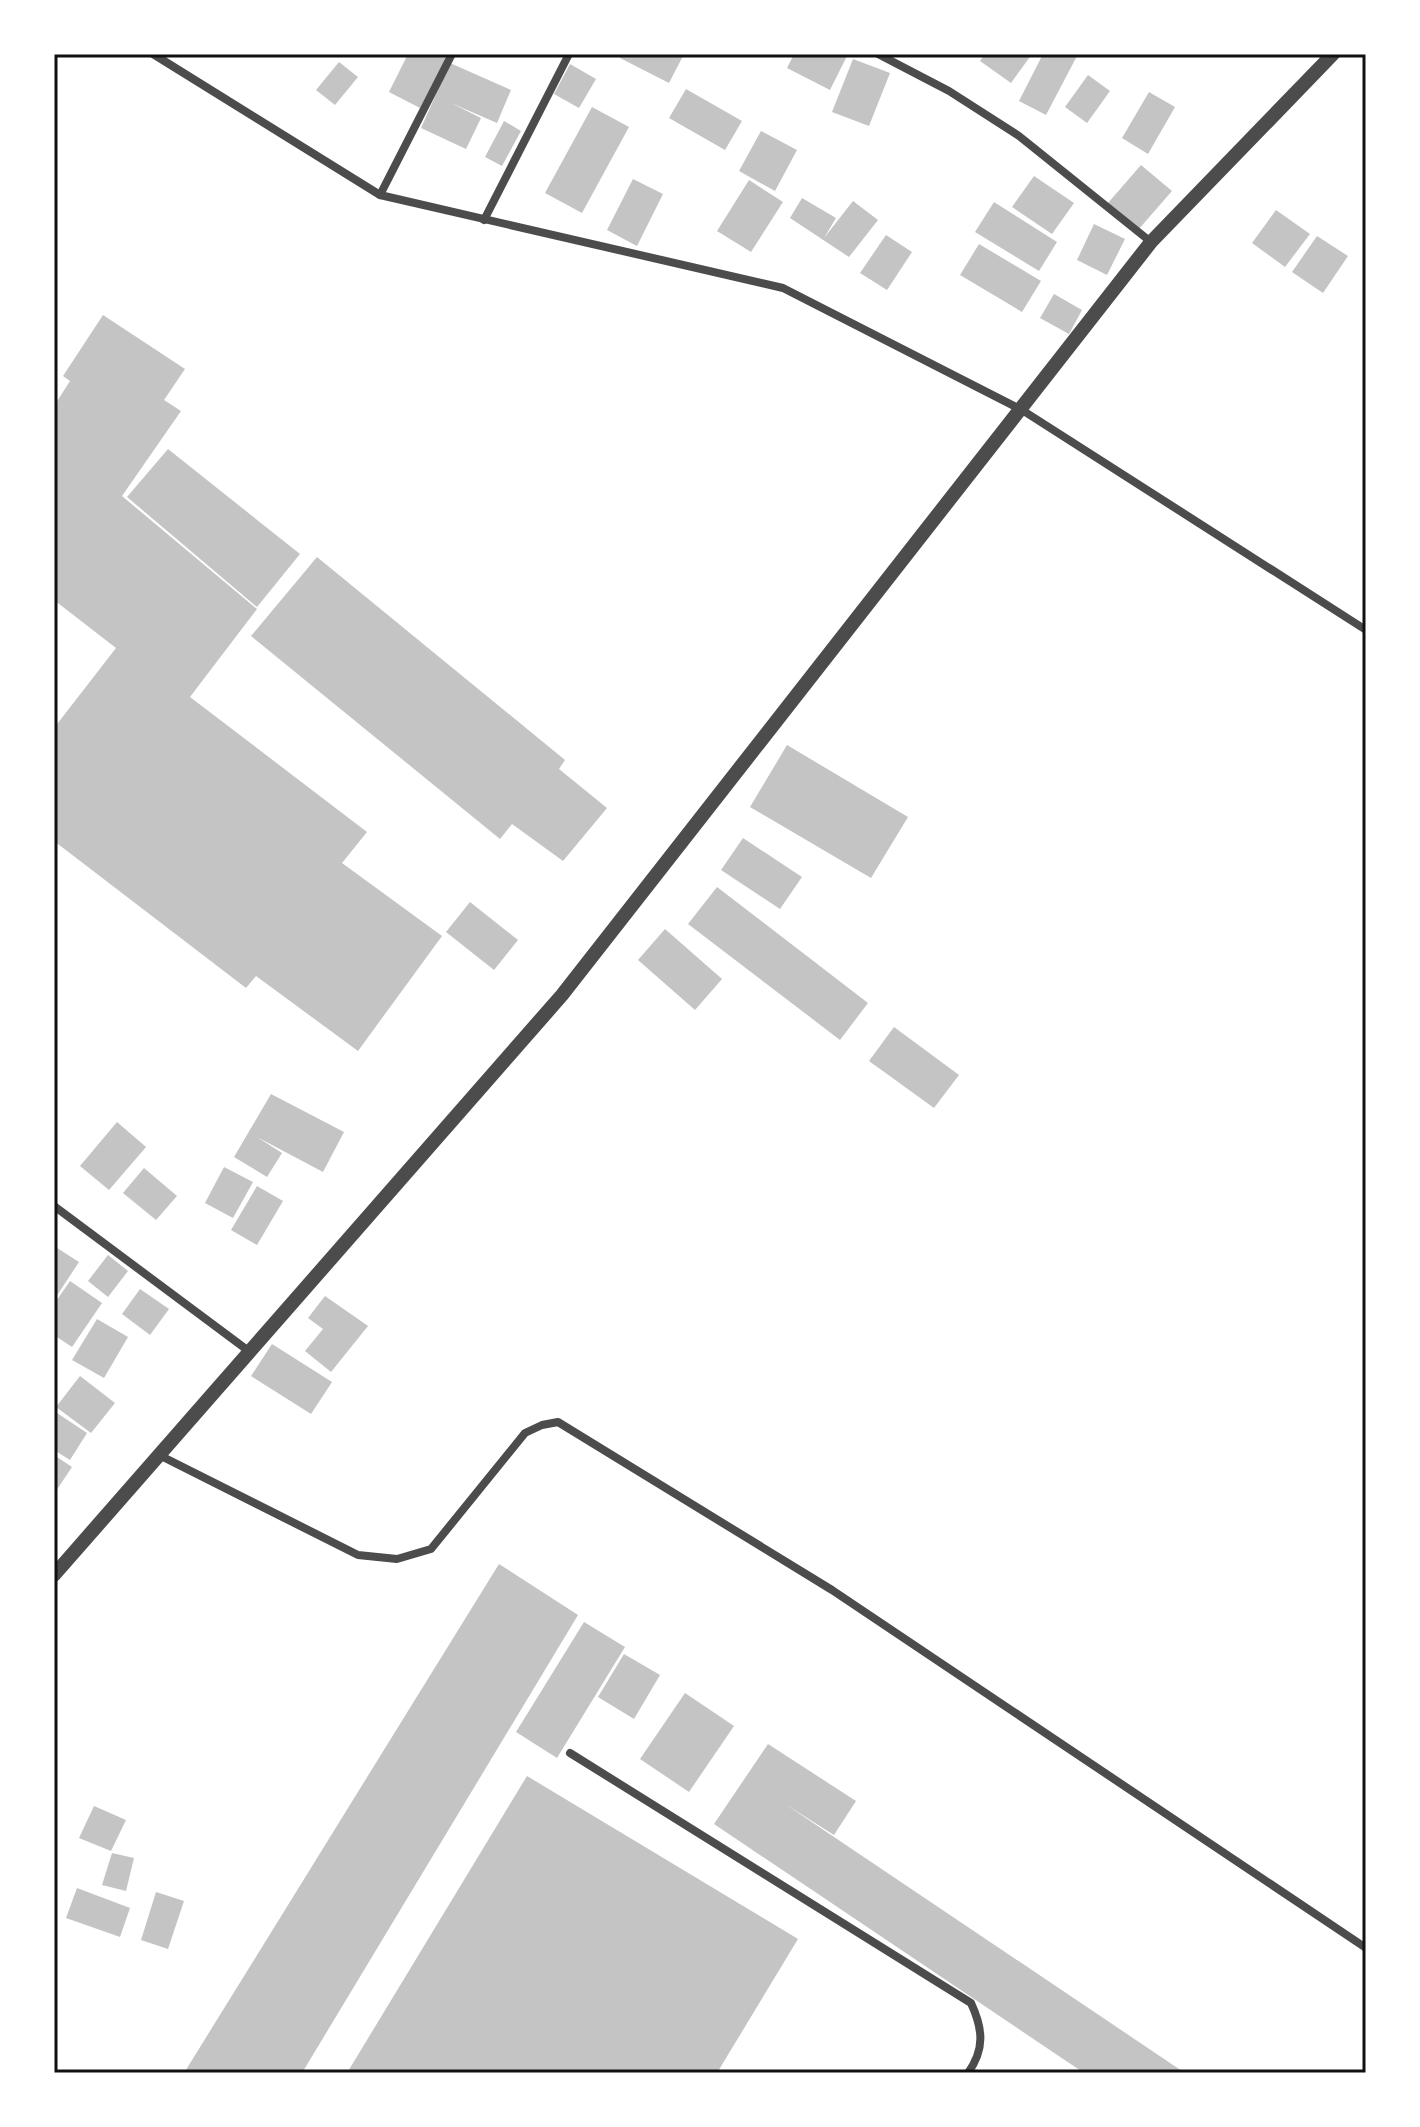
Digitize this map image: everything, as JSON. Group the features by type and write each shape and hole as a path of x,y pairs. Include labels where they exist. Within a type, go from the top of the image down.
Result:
{"street":[{"path":"153,54 380,195 783,288 1022,410 1366,630"},
{"path":"380,195 452,54"},
{"path":"484,220 569,54"},
{"path":"878,54 949,91 1019,136 1151,242"},
{"path":"54,1575 562,995 1151,242 1333,54"},
{"path":"54,1206 250,1352"},
{"path":"159,1455 358,1555 397,1559 431,1549 525,1433 558,1422 832,1590 1366,1948"},
{"path":"570,1753 971,2003 982,2027 981,2044 968,2073"}],"building":[{"path":"408,54 438,54 446,58 420,108 389,92"},
{"path":"622,54 684,54 669,83 620,58"},
{"path":"794,54 848,54 830,90 787,68"},
{"path":"985,54 1032,54 1011,83 980,61"},
{"path":"1043,54 1077,56 1046,115 1019,101"},
{"path":"853,59 890,73 869,126 832,112"},
{"path":"339,62 358,77 335,105 316,90"},
{"path":"450,63 511,90 497,123 451,103 481,118 466,149 421,128"},
{"path":"570,64 596,79 579,108 554,94"},
{"path":"1088,75 1110,91 1087,123 1065,107"},
{"path":"686,89 742,121 725,150 669,118"},
{"path":"1149,92 1175,107 1148,154 1122,138"},
{"path":"592,107 629,127 582,213 545,193"},
{"path":"504,121 521,131 502,166 485,157"},
{"path":"761,131 797,150 775,191 739,171"},
{"path":"1141,165 1172,191 1138,230 1108,203"},
{"path":"1034,176 1074,203 1052,234 1012,207"},
{"path":"633,179 663,194 637,246 607,230"},
{"path":"749,180 783,202 751,252 717,231"},
{"path":"802,198 836,218 824,238 853,201 878,220 849,257 790,218"},
{"path":"994,202 1057,242 1039,271 975,232"},
{"path":"1276,210 1310,234 1285,267 1252,243"},
{"path":"1094,224 1125,239 1107,275 1077,260"},
{"path":"886,235 912,252 887,290 860,273"},
{"path":"1317,236 1348,256 1323,293 1292,272"},
{"path":"979,244 1041,281 1022,312 960,275"},
{"path":"1054,294 1082,310 1069,334 1040,318"},
{"path":"103,315 185,369 164,400 181,411 122,496 257,609 190,697 367,832 342,863 442,936 358,1051 256,976 246,988 54,841 54,728 116,648 54,600 54,406 70,381 63,376"},
{"path":"168,449 300,554 257,607 127,497"},
{"path":"317,557 565,760 559,769 607,808 563,861 512,824 500,839 251,636"},
{"path":"787,745 908,817 871,878 750,807"},
{"path":"743,838 802,877 780,909 721,870"},
{"path":"717,887 868,1003 840,1040 688,924"},
{"path":"470,902 518,940 494,970 446,932"},
{"path":"665,929 722,979 695,1010 638,960"},
{"path":"894,1027 959,1075 934,1108 869,1061"},
{"path":"271,1094 344,1132 323,1172 257,1137 282,1153 267,1177 234,1157"},
{"path":"117,1122 146,1147 109,1190 80,1166"},
{"path":"224,1167 253,1182 233,1218 205,1203"},
{"path":"144,1168 177,1196 156,1220 123,1193"},
{"path":"257,1186 283,1201 257,1245 231,1230"},
{"path":"54,1246 79,1262 54,1300"},
{"path":"108,1255 128,1271 108,1297 88,1281"},
{"path":"70,1281 102,1303 72,1347 54,1335 54,1304"},
{"path":"140,1289 169,1309 150,1335 122,1314"},
{"path":"325,1296 368,1326 331,1372 305,1351 323,1329 308,1318"},
{"path":"97,1319 128,1337 104,1378 72,1360"},
{"path":"272,1344 332,1382 311,1414 251,1376"},
{"path":"80,1376 115,1403 91,1433 56,1407"},
{"path":"54,1411 87,1433 70,1460 54,1450"},
{"path":"54,1455 72,1467 54,1494"},
{"path":"499,1564 578,1615 302,2073 184,2073"},
{"path":"584,1622 625,1647 557,1758 516,1732"},
{"path":"624,1654 660,1675 634,1719 598,1697"},
{"path":"685,1693 734,1726 689,1792 640,1759"},
{"path":"768,1744 856,1801 834,1835 785,1804 1185,2073 1084,2073 714,1824"},
{"path":"527,1776 798,1939 717,2073 347,2073"},
{"path":"94,1806 126,1820 111,1851 79,1838"},
{"path":"112,1853 134,1858 126,1891 102,1885"},
{"path":"77,1888 130,1908 120,1937 66,1918"},
{"path":"156,1892 184,1901 168,1949 141,1940"}]}
